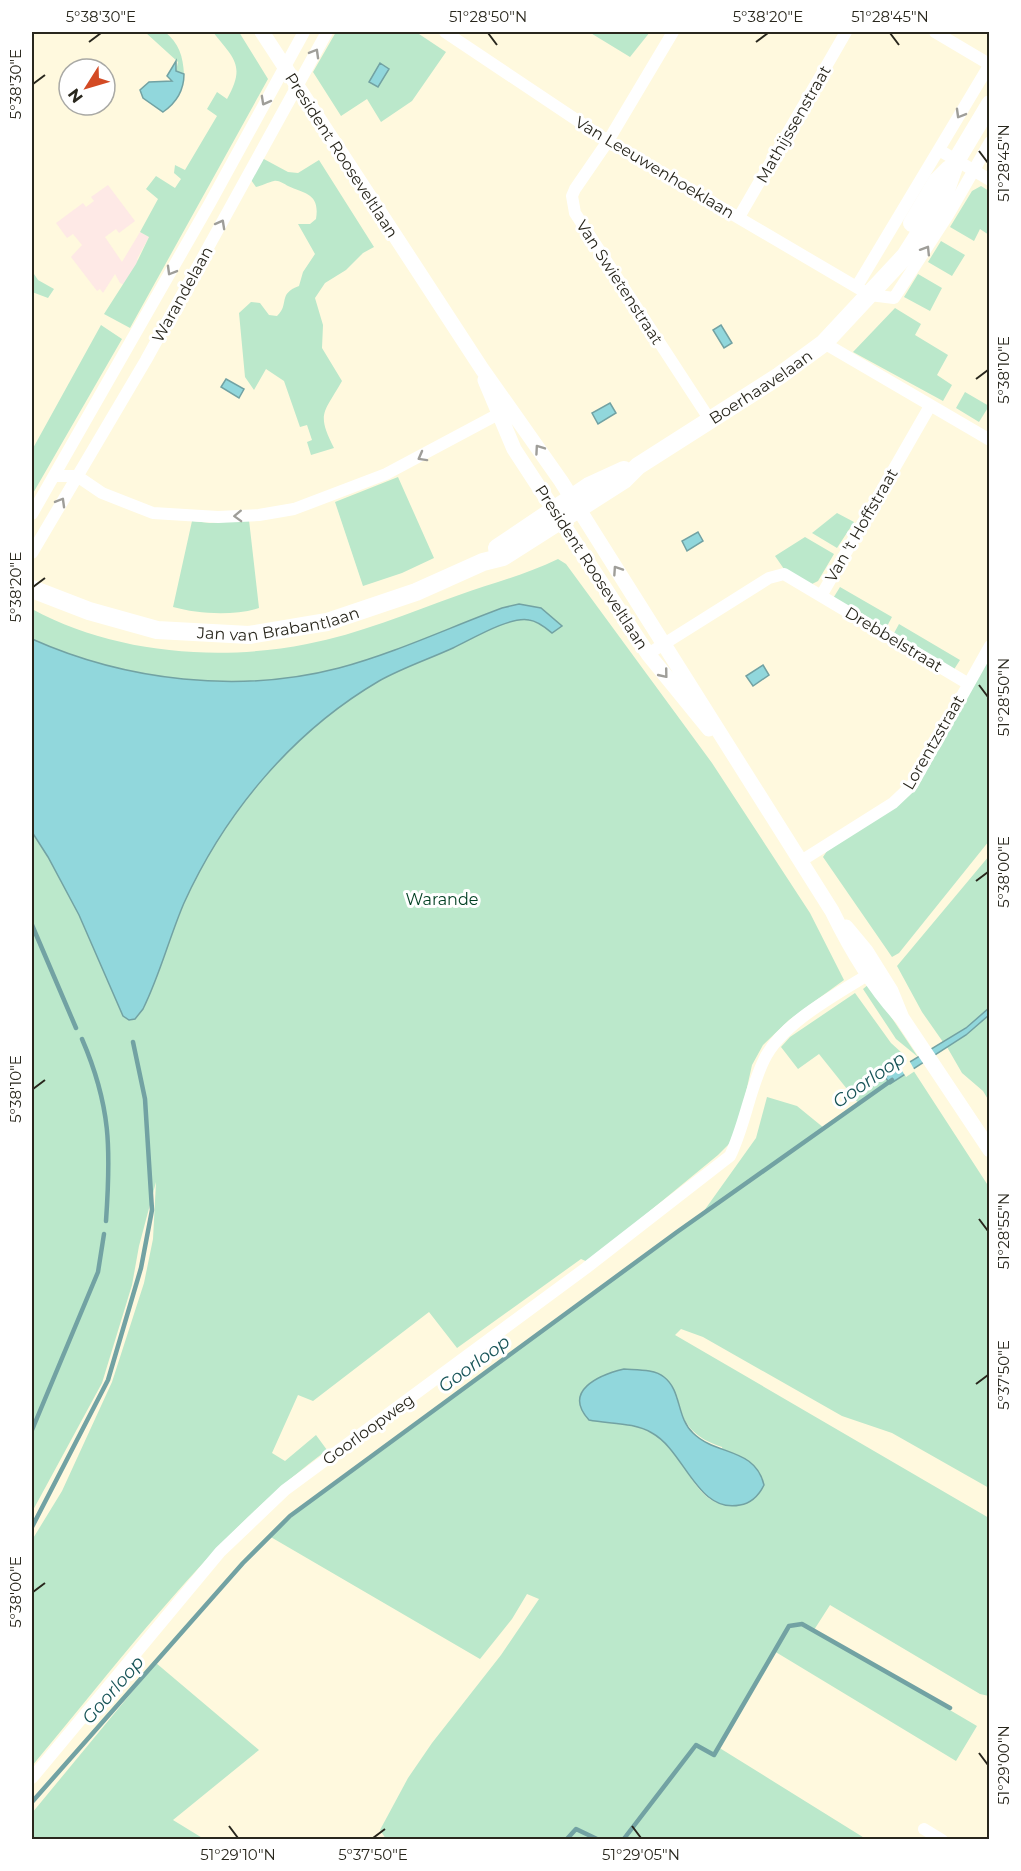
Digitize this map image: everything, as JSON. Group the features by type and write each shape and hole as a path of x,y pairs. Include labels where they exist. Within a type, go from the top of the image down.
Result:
{"main road":[{"name":"Boerhaavelaan","path":"558,515 574,504 624,480 638,466 824,343 864,290 905,256 945,193 956,161 990,104"},
{"name":"Jan van Brabantlaan","path":"32,589 90,611 157,630 249,635 327,621 416,592 483,562 503,557 558,515"},
{"name":"Jan van Brabantlaan","path":"32,575 57,591 66,600"}],"street":[{"name":"President Rooseveltlaan","path":"262,32 482,369 505,411 574,504 716,724 727,749"},
{"name":"Warandelaan","path":"32,514 205,212 304,32"},
{"name":"Warandelaan","path":"32,553 146,360 327,32"},
{"name":"Van Leeuwenhoeklaan","path":"445,32 608,141 864,290"},
{"name":"Van Swietenstraat","path":"673,32 608,141 572,196 575,213 710,420"},
{"name":"Mathijssenstraat","path":"739,217 846,32"},
{"path":"935,32 989,64"},
{"name":"Boerhaavelaan","path":"864,290 939,150 989,64"},
{"path":"864,290 894,298 990,142"},
{"path":"939,150 990,180"},
{"path":"824,343 990,440"},
{"name":"Van 't Hoffstraat","path":"648,654 769,578 784,574 821,596 930,406"},
{"name":"President Rooseveltlaan","path":"505,411 508,440 648,654 727,749 801,861 832,911 851,949 873,972 882,997 902,1017 990,1150"},
{"path":"54,476 77,476 102,493 153,513 219,517 259,515 294,509 386,474 505,411"},
{"name":"Drebbelstraat","path":"821,596 968,683"},
{"name":"Lorentzstraat","path":"801,861 893,803 912,786 990,646"},
{"name":"Goorloopweg","path":"32,1778 220,1552 285,1490 586,1268 730,1156 740,1136 756,1078 774,1043 786,1030 873,972"},
{"path":"924,1829 942,1839"}],"shaded area":[{"path":"108,185 135,221 119,233 116,229 105,237 122,262 140,232 149,237 137,259 153,285 147,296 120,283 115,274 103,293 100,289 97,291 71,257 82,245 73,234 67,238 56,223 83,203 86,207 94,201 91,197"}],"green space":[{"path":"145,32 165,32 170,36 179,50 184,74 176,71 178,62"},
{"path":"213,32 239,32 268,79 130,328 104,314 136,264 149,237 140,232 158,199 146,189 156,176 175,188 181,179 174,173 175,165 185,170 217,116 207,109 217,92 227,99 236,78 232,56"},
{"path":"336,32 416,32 446,52 412,101 381,122 367,99 341,116 313,72"},
{"path":"589,32 650,32 630,57"},
{"path":"262,158 288,172 298,173 319,160 374,247 363,253 346,270 325,283 315,298 323,325 322,348 342,381 324,413 325,427 334,448 311,455 307,442 312,440 307,425 300,427 284,381 266,369 254,390 245,377 239,313 251,302 260,303 269,315 277,316 281,312 288,292 299,286 303,272 315,254 298,224 310,224 316,219 317,211 314,200 306,193 278,181 256,187 251,180"},
{"path":"981,186 989,191 989,235 980,229 974,241 950,227 972,191"},
{"path":"941,241 965,255 952,276 928,262"},
{"path":"32,271 38,280 54,289 48,298 32,292"},
{"path":"918,274 942,288 930,311 904,297"},
{"path":"895,308 921,324 915,335 948,355 937,375 952,385 943,401 853,352"},
{"path":"101,325 122,339 32,495 32,450"},
{"path":"965,392 989,406 979,422 956,408"},
{"path":"398,477 434,558 402,573 363,586 335,502"},
{"path":"837,513 854,522 837,548 812,533"},
{"path":"249,520 259,608 249,611 216,613 173,607 192,521 210,523"},
{"path":"805,537 834,554 818,581 812,584 784,569 775,556"},
{"name":"Warande","path":"558,559 566,564 712,763 810,913 844,980 789,1020 763,1045 752,1065 736,1137 718,1155 588,1262 581,1259 457,1348 429,1312 313,1401 298,1395 272,1453 285,1461 316,1435 327,1450 285,1483 207,1559 170,1599 32,1766 32,1540 62,1491 112,1382 144,1283 153,1239 156,1182 139,1246 132,1285 102,1383 32,1512 32,609 96,636 166,650 237,652 273,649 326,640 365,629"},
{"path":"840,587 892,617 885,630 832,600"},
{"path":"899,624 960,660 953,671 893,635"},
{"path":"989,659 989,841 899,953 892,957 823,857 827,851 892,809"},
{"path":"989,856 990,1008 966,1028 943,1042 922,1012 897,966"},
{"path":"869,984 918,1057 896,1039 863,989"},
{"path":"855,993 891,1043 902,1053 989,1187 989,1488 892,1433 842,1416 703,1337 681,1329 675,1335 989,1518 989,1696 980,1694 830,1605 814,1630 977,1726 956,1761 774,1651 718,1747 866,1839 386,1839 380,1830 408,1778 432,1743 501,1655 539,1599 527,1594 512,1619 480,1659 269,1536 340,1478 701,1215 756,1138 767,1097 797,1106 824,1128 859,1104 819,1054 798,1069 781,1047 790,1037","holes":["677,1396 679,1406 691,1429 704,1439 722,1447 736,1506 716,1502 703,1493 670,1448 652,1433 629,1425 589,1420"]},
{"path":"989,1015 989,1101 983,1091 962,1073 947,1047 966,1035"},
{"path":"156,1663 259,1750 173,1820 204,1839 32,1839 32,1813"}],"water":[{"path":"176,61 176,71 184,74 183,85 172,105 163,112 143,98 140,90 149,82 172,81 167,76"},
{"path":"380,63 389,69 378,87 369,82"},
{"path":"721,325 732,343 724,348 713,330"},
{"path":"226,379 244,389 239,398 221,387"},
{"path":"610,403 616,413 598,424 592,413"},
{"path":"698,532 703,541 687,551 682,541"},
{"path":"519,604 541,608 562,626 552,633 532,621 512,621 379,681 347,701 318,725 264,777 220,838 201,870 184,903 143,1009 135,1019 129,1020 123,1016 79,915 32,832 32,639 106,665 144,673 183,679 262,680 301,676 360,662 502,608"},
{"path":"763,665 769,675 753,686 746,676"},
{"path":"989,1008 989,1015 966,1035 890,1084 885,1077 966,1028"},
{"path":"624,1369 651,1371 664,1377 674,1389 684,1419 693,1433 702,1440 734,1453 752,1464 764,1485 757,1495 740,1505 725,1505 713,1500 692,1479 674,1453 652,1433 629,1425 589,1420 582,1410 580,1401 582,1393 595,1380"}],"pier":[{"path":"909,1060 915,1071 906,1077 899,1066"}],"waterway":[{"path":"32,925 76,1028"},
{"path":"82,1039 99,1086 107,1128 106,1221"},
{"path":"32,1527 108,1380 141,1268 152,1210 145,1099 133,1042"},
{"name":"Goorloop","path":"32,1802 243,1563 290,1516 677,1232 892,1080"},
{"path":"32,1430 98,1272 104,1234"},
{"path":"623,1840 696,1745 714,1755 789,1626 802,1624 950,1708"},
{"path":"566,1840 576,1829 599,1840"}]}
